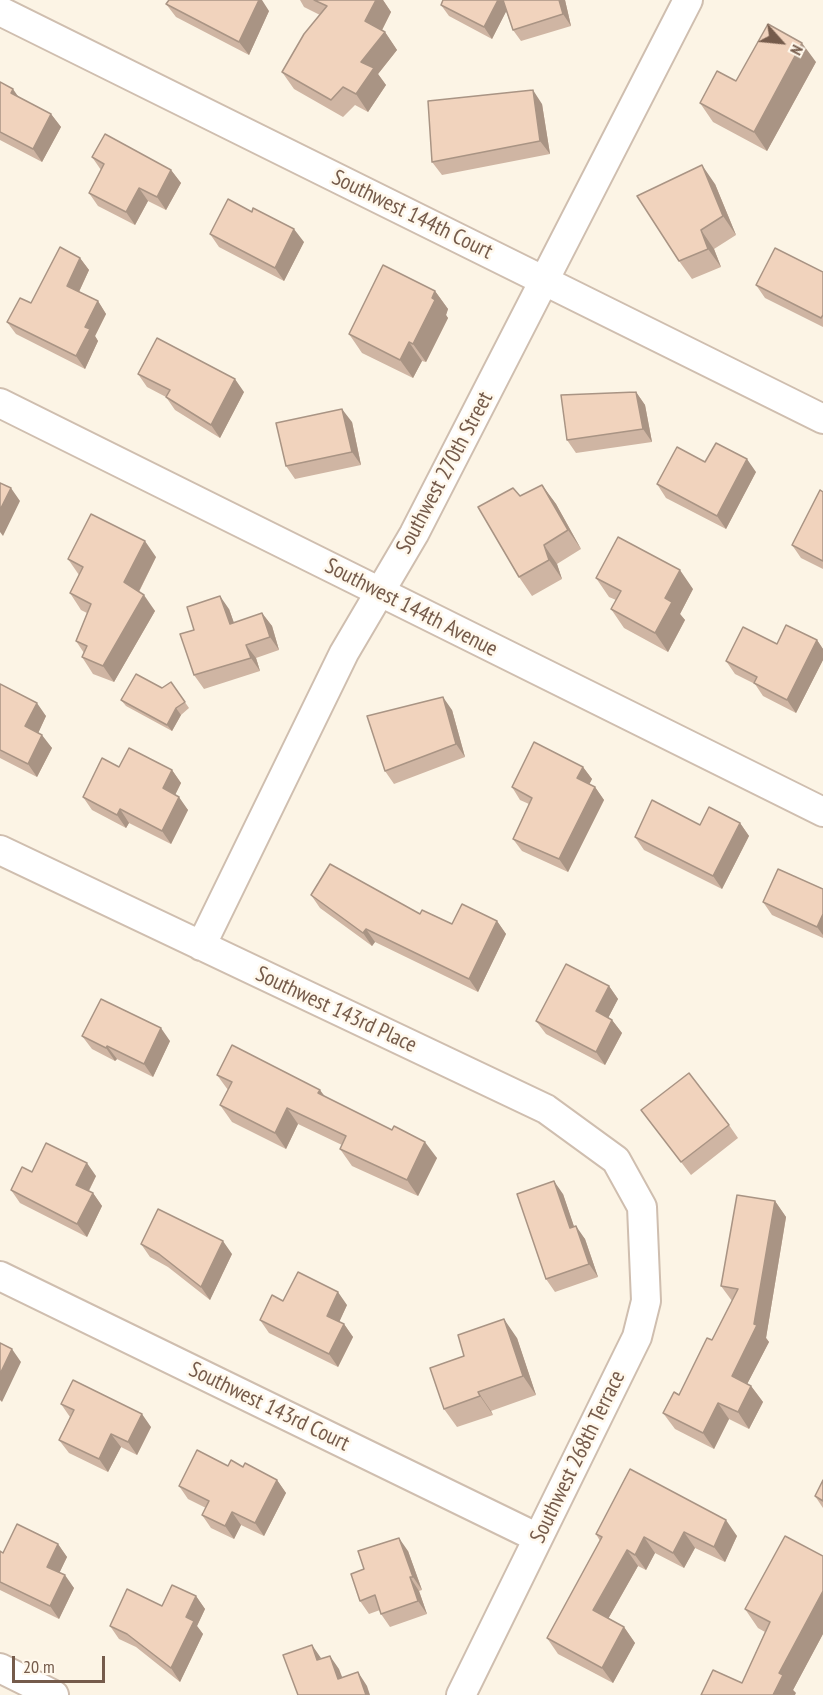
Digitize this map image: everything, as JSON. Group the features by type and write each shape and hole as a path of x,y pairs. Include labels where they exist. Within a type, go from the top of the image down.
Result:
{"street":[{"name":"Southwest 270th Street","path":"201,946 344,653 414,534 688,0"},
{"name":"Southwest 144th Court","path":"0,11 823,419"},
{"name":"Southwest 144th Avenue","path":"0,404 823,812"},
{"name":"Southwest 143rd Place","path":"0,850 546,1109 616,1160 642,1207"},
{"name":"Southwest 268th Terrace","path":"461,1695 637,1337 646,1301 642,1207"},
{"name":"Southwest 143rd Court","path":"0,1276 538,1538"},
{"path":"0,1668 54,1695"}],"building":[{"path":"169,0 259,0 239,42 166,4"},
{"path":"314,0 376,0 365,21 385,32 361,62 374,68 356,94 343,87 331,100 282,72 304,34 327,6"},
{"path":"443,0 498,0 484,27 441,5"},
{"path":"503,0 559,0 563,14 513,30"},
{"path":"768,24 802,43 754,132 700,103 717,71 736,81"},
{"path":"0,82 13,89 11,93 51,114 33,149 0,132"},
{"path":"533,90 540,141 432,162 428,101"},
{"path":"105,134 171,170 157,197 139,188 126,212 89,193 104,164 92,157"},
{"path":"702,165 723,216 701,230 708,249 679,261 637,196"},
{"path":"228,199 252,212 253,208 294,229 275,268 210,234"},
{"path":"60,247 80,258 67,286 98,301 85,327 90,329 76,356 7,322 20,298 31,303"},
{"path":"775,248 823,272 823,315 821,318 756,285"},
{"path":"383,265 435,291 432,298 435,300 413,344 409,342 400,360 349,334"},
{"path":"157,338 235,379 211,425 166,397 170,390 138,374"},
{"path":"636,392 643,429 567,440 561,395"},
{"path":"342,409 352,452 286,466 276,423"},
{"path":"716,443 747,459 717,516 657,484 677,447 705,462"},
{"path":"0,483 11,488 0,510"},
{"path":"542,485 568,530 544,545 549,560 519,577 478,507 513,488 520,496"},
{"path":"820,490 823,492 823,561 792,545"},
{"path":"91,514 145,541 124,582 144,595 103,666 82,657 87,646 76,641 91,604 70,593 83,567 68,559"},
{"path":"618,537 680,570 665,598 672,602 655,633 611,609 621,591 596,578"},
{"path":"220,596 230,624 262,613 270,637 246,645 251,658 194,675 180,634 194,630 187,607"},
{"path":"786,625 817,640 787,700 754,683 757,677 726,661 743,627 777,644"},
{"path":"136,674 162,688 171,682 185,702 176,708 167,725 121,700"},
{"path":"0,684 37,703 25,726 42,735 28,764 0,750"},
{"path":"443,697 456,744 385,771 367,716"},
{"path":"534,742 583,767 577,778 595,787 559,859 513,839 532,798 512,787"},
{"path":"129,748 172,770 163,788 179,797 162,831 120,809 117,815 83,797 102,758 119,767"},
{"path":"652,800 700,825 709,807 740,823 713,876 635,837"},
{"path":"330,864 420,914 422,910 452,924 462,904 497,921 469,979 366,929 363,933 311,895"},
{"path":"778,869 823,889 823,914 817,927 763,902"},
{"path":"566,964 609,986 596,1011 612,1020 596,1052 536,1021"},
{"path":"101,999 161,1028 144,1064 82,1036"},
{"path":"232,1045 320,1090 318,1093 392,1130 394,1126 425,1142 407,1180 340,1149 346,1136 287,1108 275,1133 220,1105 232,1082 217,1075"},
{"path":"689,1073 729,1125 681,1162 641,1110"},
{"path":"46,1143 87,1163 76,1185 93,1193 77,1224 11,1190 22,1167 32,1172"},
{"path":"554,1181 570,1228 576,1226 589,1264 546,1279 517,1194"},
{"path":"737,1195 775,1201 754,1324 757,1325 732,1376 751,1386 738,1412 718,1403 703,1433 663,1413 674,1392 679,1395 707,1338 712,1340 738,1289 721,1286"},
{"path":"158,1209 223,1241 201,1287 159,1254 141,1244"},
{"path":"298,1272 338,1292 327,1316 344,1324 329,1354 260,1320 272,1295 283,1301"},
{"path":"504,1319 523,1376 478,1392 480,1396 444,1409 430,1368 464,1356 458,1335"},
{"path":"0,1343 12,1349 0,1374"},
{"path":"73,1380 142,1414 128,1442 111,1434 99,1459 59,1440 74,1410 61,1404"},
{"path":"197,1450 228,1466 231,1460 243,1467 245,1463 277,1480 255,1523 232,1512 225,1526 202,1515 209,1501 179,1486"},
{"path":"630,1469 726,1520 714,1547 684,1532 673,1553 644,1537 635,1555 627,1550 593,1610 624,1627 602,1668 547,1638 602,1537 596,1534"},
{"path":"823,1480 823,1501 815,1496"},
{"path":"17,1524 58,1544 47,1567 65,1575 50,1606 0,1582 0,1551 3,1553"},
{"path":"785,1536 823,1556 823,1591 779,1673 783,1675 773,1695 701,1695 713,1670 742,1683 770,1622 745,1609"},
{"path":"399,1538 413,1577 410,1577 418,1601 381,1614 375,1595 360,1601 351,1574 364,1569 358,1551"},
{"path":"172,1585 196,1596 186,1617 194,1621 171,1668 127,1634 110,1626 127,1589 162,1606"},
{"path":"312,1645 317,1660 330,1656 338,1679 358,1672 366,1695 298,1695 283,1655"}]}
